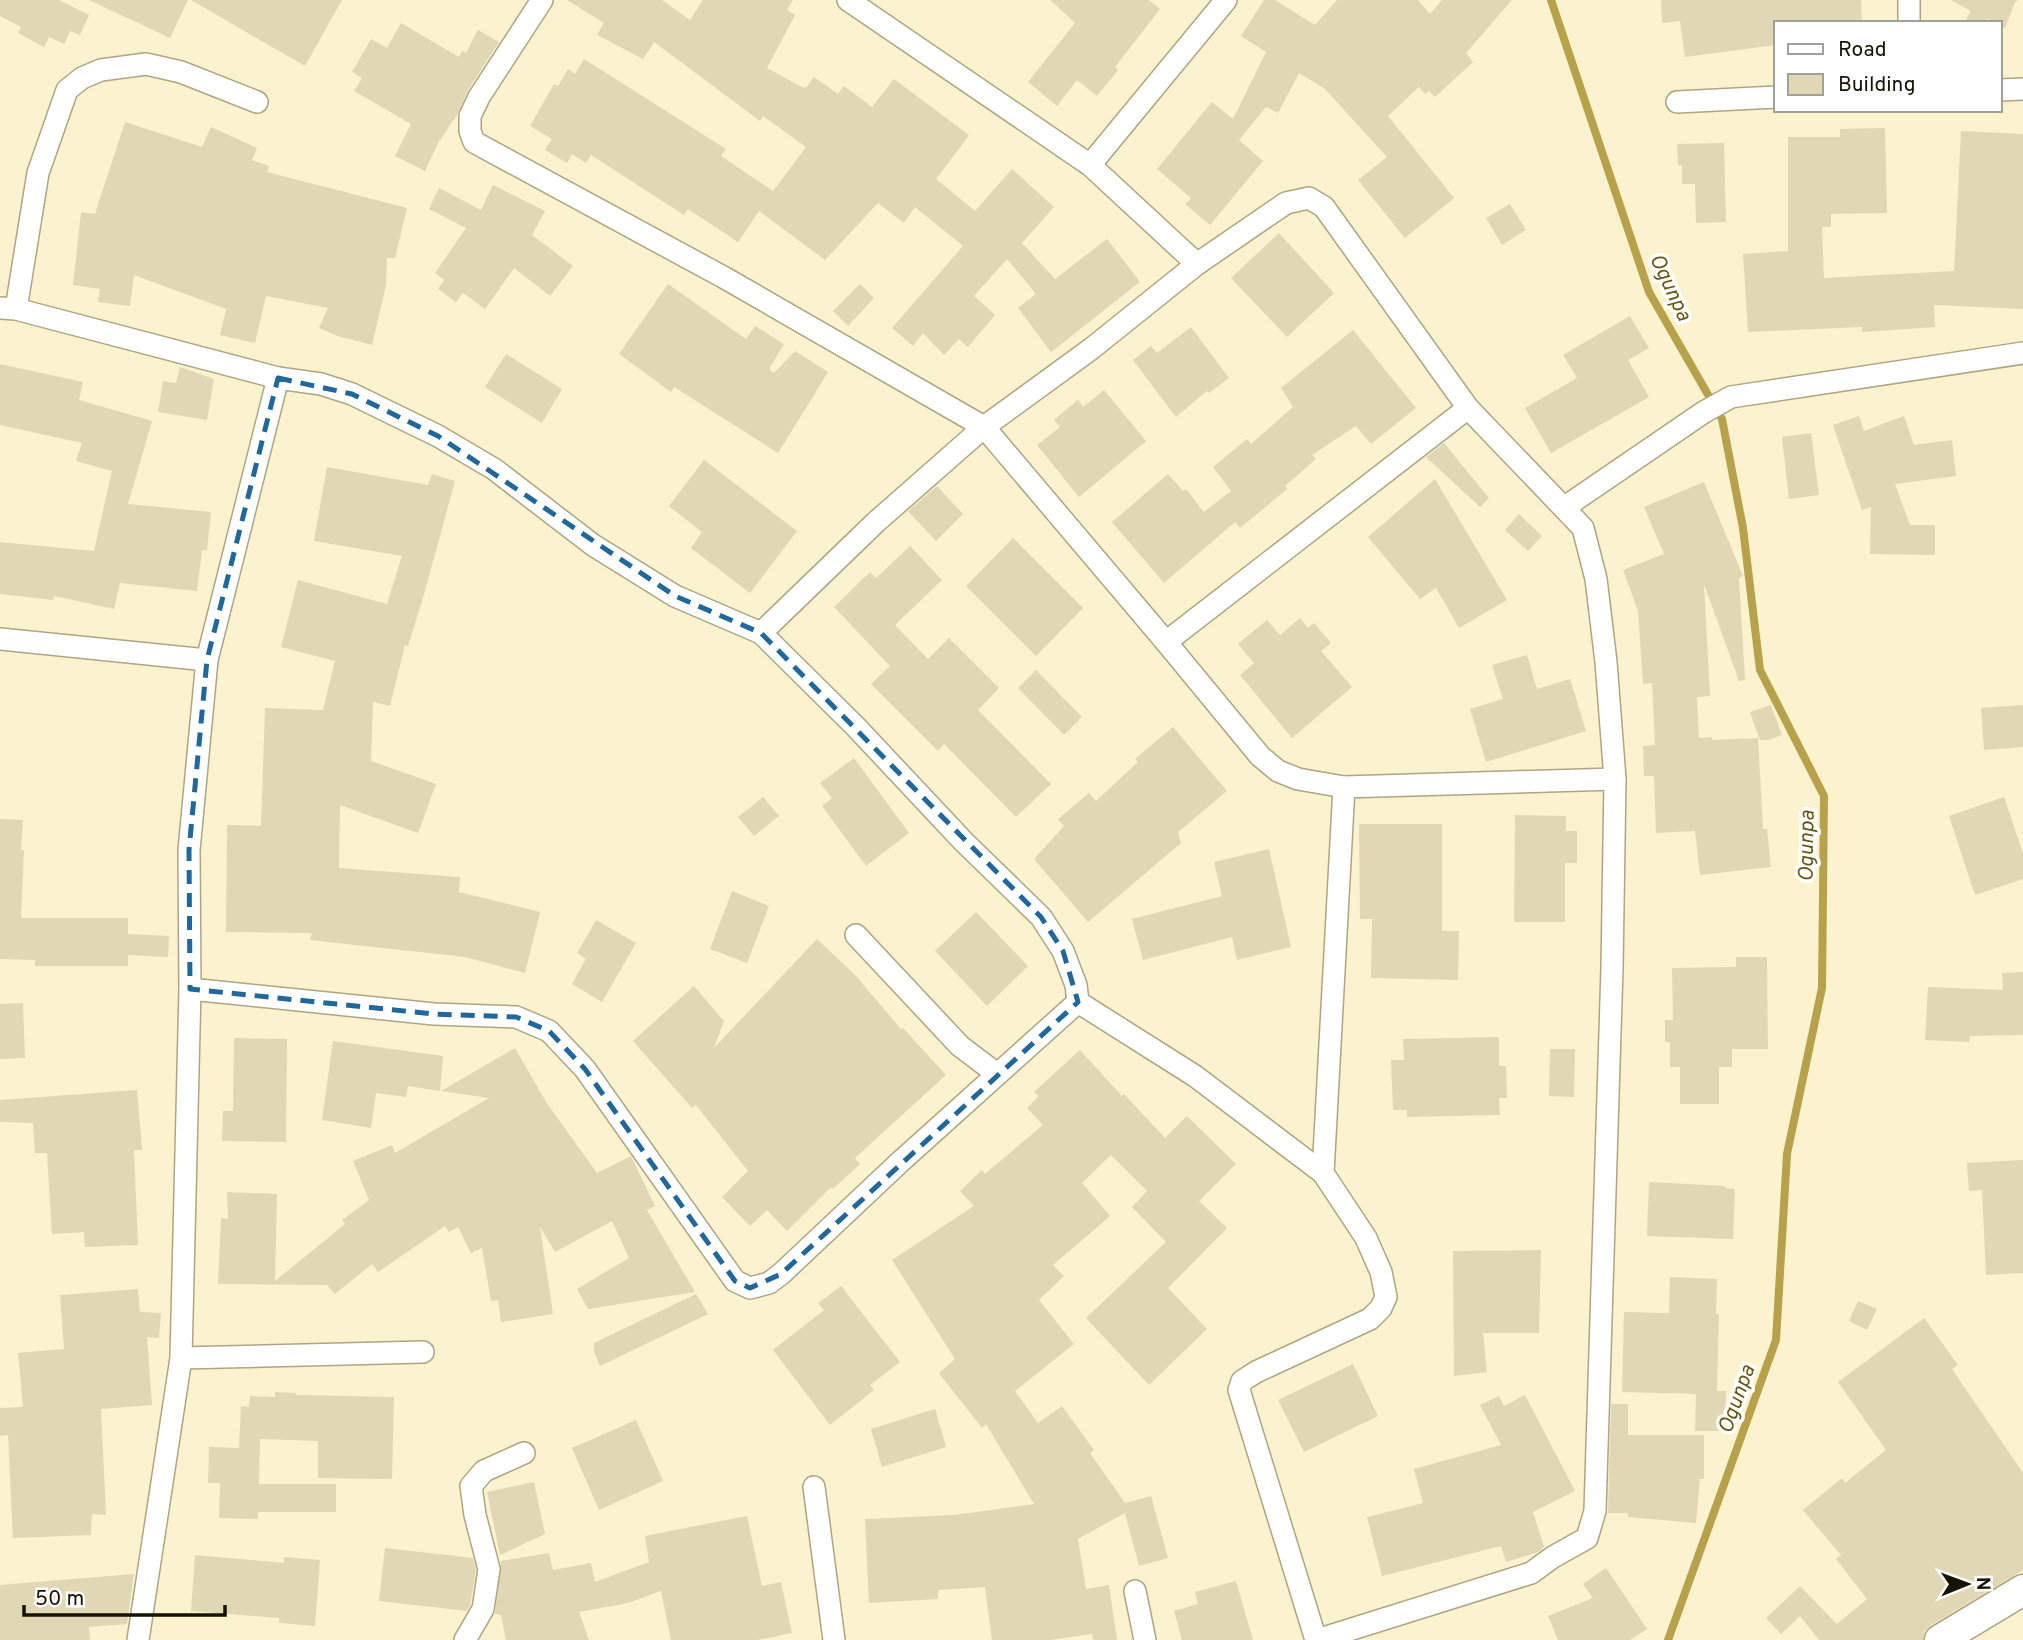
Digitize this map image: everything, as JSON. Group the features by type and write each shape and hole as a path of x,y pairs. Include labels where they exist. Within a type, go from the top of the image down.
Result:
{"street":[{"path":"542,0 479,97 470,116 470,131 474,142 725,278 984,427 1260,756 1278,771 1298,779 1344,787 1615,779"},
{"path":"848,0 878,7 1090,165 1197,264"},
{"path":"1090,165 1226,0"},
{"path":"1909,0 1909,21"},
{"path":"257,102 181,72 146,64 102,70 82,78 67,90 38,173 8,308 278,377 321,384 352,394 438,436 494,468 593,545 675,596 761,633 856,727 963,841 1041,917 1063,951 1076,985 1077,1002"},
{"path":"2002,90 2023,89"},
{"path":"1677,102 1774,97"},
{"path":"761,633 876,522 984,427 1091,349 1197,264 1286,203 1309,198 1324,207 1468,408 1583,527 1596,579 1606,662 1615,779 1610,1051 1595,1511 1587,1538 1531,1573 1317,1640 1239,1390 1242,1381 1256,1372 1370,1319 1381,1308 1386,1297 1381,1272 1366,1238 1323,1172 1195,1076 1077,1002"},
{"path":"1565,507 1704,412 1731,397 2023,353"},
{"path":"138,1640 181,1358 190,989 189,850 207,660 278,377"},
{"path":"1166,642 1468,408"},
{"path":"0,639 207,660"},
{"path":"1323,1172 1344,787"},
{"path":"856,935 960,1046 997,1074"},
{"path":"190,989 434,1014 516,1017 549,1031 585,1069 735,1281 750,1288 769,1283 781,1274 1077,1002"},
{"path":"181,1358 423,1352"},
{"path":"465,1640 483,1609 489,1569 475,1515 471,1486 484,1471 524,1453"},
{"path":"814,1487 834,1640"},
{"path":"1940,1640 2023,1590"},
{"path":"1135,1591 1144,1640"}],"highlighted area":[{"path":"278,378 352,394 438,436 675,596 761,633 1041,917 1063,951 1078,1002 781,1274 750,1288 735,1281 585,1069 549,1031 516,1017 434,1014 190,989 189,850 207,660"}],"building":[{"path":"0,0 59,0 89,15 80,35 70,31 64,44 49,37 44,47 18,33 21,27 0,16"},
{"path":"89,0 188,0 170,38"},
{"path":"191,0 342,0 305,66"},
{"path":"567,0 662,0 690,20 703,0 793,0 787,10 795,15 767,68 806,88 814,77 838,94 844,86 872,107 894,79 969,135 936,179 975,211 1012,169 1054,207 1022,243 1055,279 1107,239 1140,282 1051,352 1018,308 1036,294 1007,259 974,296 995,315 968,347 959,339 944,355 923,333 913,346 892,328 963,246 915,207 904,223 878,203 825,260 759,211 738,242 688,209 684,215 591,155 586,163 572,154 567,163 545,150 552,139 530,126 554,84 558,86 568,69 575,74 584,59 726,149 721,156 773,191 806,147 763,116 760,121 654,42 643,59 597,35 604,23"},
{"path":"1050,0 1149,0 1160,9 1115,67 1118,70 1097,96 1077,80 1057,106 1028,82 1075,23"},
{"path":"1264,0 1275,0 1315,25 1337,0 1418,0 1430,14 1442,0 1512,0 1466,53 1473,62 1435,97 1429,91 1425,94 1419,87 1388,116 1454,198 1405,238 1358,180 1387,157 1325,89 1299,73 1278,113 1266,107 1239,140 1263,161 1210,225 1185,204 1191,198 1157,169 1212,102 1233,119 1266,52 1241,36"},
{"path":"1661,0 1861,0 1862,21 1774,21 1774,45 1685,57 1680,21 1662,23"},
{"path":"1951,0 2018,0 2005,28 2002,27 2002,21 1965,21 1971,11"},
{"path":"401,23 459,57 462,51 466,53 478,30 499,42 468,90 425,171 395,156 411,124 354,91 362,78 352,72 371,39 387,48"},
{"path":"125,122 202,147 211,127 257,148 252,160 269,166 267,172 407,208 395,258 387,258 386,285 372,345 319,328 328,308 266,296 255,343 220,335 226,309 134,275 130,306 98,302 100,289 73,285 81,212 95,214"},
{"path":"1885,128 1887,213 1831,214 1831,227 1822,227 1824,278 1954,271 1961,131 2023,134 2023,309 1934,305 1935,327 1862,332 1862,327 1748,332 1743,254 1788,251 1788,137 1840,137 1840,129"},
{"path":"1724,143 1726,222 1696,223 1695,184 1682,184 1682,165 1678,165 1677,144"},
{"path":"493,185 545,211 532,235 573,266 550,296 514,268 485,309 463,293 456,302 438,289 444,280 435,273 466,228 429,209 439,188 481,210"},
{"path":"1510,204 1526,230 1502,245 1486,218"},
{"path":"1279,233 1334,293 1287,337 1231,278"},
{"path":"668,284 746,339 755,326 784,344 769,369 774,373 795,351 828,372 778,453 674,387 671,392 619,354"},
{"path":"860,284 874,298 848,326 833,311"},
{"path":"1630,316 1649,348 1628,360 1649,397 1551,453 1525,408 1577,378 1563,355"},
{"path":"1191,327 1229,378 1209,393 1207,391 1176,417 1133,360 1151,346 1157,353"},
{"path":"1353,330 1416,408 1371,444 1356,426 1312,455 1316,459 1285,486 1287,489 1240,528 1235,522 1164,583 1112,522 1168,474 1183,491 1186,489 1204,512 1231,491 1213,467 1247,439 1251,444 1293,407 1281,388"},
{"path":"506,354 562,389 542,423 485,387"},
{"path":"0,364 83,382 79,400 152,421 128,504 211,512 207,550 202,550 197,591 120,583 114,609 54,596 53,600 0,594 0,542 94,551 112,471 76,461 82,443 0,425"},
{"path":"180,367 214,379 207,420 158,412 163,381 176,383"},
{"path":"1104,390 1146,441 1079,497 1037,445 1060,427 1054,420 1078,400 1083,407"},
{"path":"1859,416 1864,431 1904,416 1914,445 1952,440 1956,476 1895,484 1910,525 1935,525 1935,555 1870,554 1871,507 1862,510 1833,425"},
{"path":"1811,433 1819,495 1789,499 1782,437"},
{"path":"1444,443 1489,498 1480,507 1426,457"},
{"path":"704,460 797,531 750,593 691,548 702,532 669,506"},
{"path":"327,467 428,485 432,474 455,481 423,598 408,646 405,645 390,706 373,702 371,761 436,784 418,833 340,805 339,868 460,877 459,892 540,912 525,973 465,957 310,940 312,933 226,932 227,825 261,826 265,708 323,710 335,661 281,647 298,580 387,604 402,556 314,541"},
{"path":"1435,479 1507,600 1459,628 1436,588 1420,599 1368,537"},
{"path":"1704,482 1743,576 1739,578 1745,680 1739,681 1704,584 1710,696 1697,697 1699,738 1758,738 1763,829 1767,829 1771,867 1700,875 1695,831 1656,833 1654,776 1644,776 1643,746 1655,745 1652,683 1643,684 1638,611 1623,570 1664,554 1644,507"},
{"path":"937,486 963,514 936,541 908,511"},
{"path":"1519,514 1542,536 1528,551 1505,530"},
{"path":"1013,538 1083,608 1036,656 966,586"},
{"path":"910,546 942,580 895,625 928,659 949,638 999,688 978,710 1051,784 1016,817 944,744 938,751 871,684 890,666 834,607 870,572 876,578"},
{"path":"1300,618 1308,628 1314,623 1331,643 1321,651 1352,687 1292,738 1240,675 1254,663 1238,644 1267,620 1280,635"},
{"path":"1527,655 1537,689 1570,679 1586,731 1486,762 1470,709 1503,699 1492,665"},
{"path":"1036,670 1082,717 1064,735 1018,688"},
{"path":"1771,705 1782,735 1760,740 1750,712"},
{"path":"2023,705 2023,747 1984,750 1981,708"},
{"path":"1173,727 1227,791 1178,832 1181,843 1088,922 1034,859 1064,826 1058,819 1089,793 1096,801 1138,762 1135,759"},
{"path":"854,758 909,833 866,866 822,806 832,798 820,783"},
{"path":"763,797 779,816 754,836 738,817"},
{"path":"2004,797 2023,854 2023,879 1975,895 1949,816"},
{"path":"1515,815 1566,816 1566,831 1577,831 1577,863 1565,863 1565,922 1514,922"},
{"path":"0,819 23,820 21,918 128,918 128,934 169,936 168,957 128,955 128,966 35,966 35,960 0,959"},
{"path":"1359,824 1442,824 1442,931 1459,931 1458,980 1371,978 1372,919 1360,919"},
{"path":"1269,849 1291,947 1237,960 1232,937 1143,960 1132,919 1222,896 1214,862"},
{"path":"732,891 769,906 747,963 710,949"},
{"path":"976,912 1028,966 987,1006 935,951"},
{"path":"596,920 636,943 602,1002 572,984 586,959 577,953"},
{"path":"817,939 855,975 901,1029 903,1028 946,1075 855,1158 860,1164 833,1189 831,1187 787,1231 767,1210 750,1226 722,1197 748,1171 696,1105 692,1108 633,1041 694,986 724,1021 714,1048"},
{"path":"1736,957 1767,957 1768,1049 1732,1049 1732,1067 1719,1067 1719,1104 1680,1104 1680,1067 1670,1067 1670,1042 1665,1042 1665,1020 1673,1020 1672,968 1736,967"},
{"path":"2023,972 2023,1035 1970,1036 1969,1042 1925,1040 1928,987 2003,990 2002,973"},
{"path":"23,1003 25,1058 0,1059 0,1004"},
{"path":"1499,1037 1499,1066 1506,1066 1507,1098 1499,1098 1500,1115 1407,1117 1407,1110 1393,1110 1391,1060 1404,1060 1403,1039"},
{"path":"234,1038 287,1039 286,1142 222,1141 223,1111 233,1111"},
{"path":"333,1041 443,1056 440,1091 408,1086 406,1097 376,1093 371,1128 322,1120"},
{"path":"515,1048 546,1102 597,1173 631,1156 655,1206 647,1210 695,1292 588,1309 577,1289 629,1258 612,1221 555,1252 540,1227 553,1314 501,1322 498,1300 491,1301 482,1248 471,1253 458,1227 449,1232 445,1226 378,1272 372,1264 335,1294 327,1285 218,1284 221,1218 228,1219 227,1192 277,1194 275,1281 345,1224 342,1220 369,1200 353,1161 392,1145 395,1153 489,1098 441,1091"},
{"path":"1550,1049 1575,1049 1574,1097 1549,1096"},
{"path":"1080,1050 1165,1138 1187,1116 1236,1164 1199,1201 1227,1228 1168,1288 1207,1329 1149,1385 1086,1318 1166,1242 1132,1207 1147,1191 1111,1155 1082,1183 1110,1216 1053,1265 1064,1276 1039,1300 1074,1344 1015,1391 1038,1423 1062,1406 1094,1450 1090,1453 1125,1503 1151,1496 1168,1558 1139,1566 1125,1513 1078,1539 1086,1589 1109,1585 1117,1640 1093,1640 1092,1634 1050,1640 992,1640 985,1587 938,1590 938,1599 869,1603 865,1519 954,1515 1034,1504 986,1424 982,1428 939,1373 955,1359 892,1260 974,1206 960,1191 982,1170 985,1174 1043,1125 1027,1108 1039,1096 1034,1092"},
{"path":"137,1090 142,1150 134,1150 138,1245 85,1247 84,1232 52,1234 47,1153 35,1153 33,1123 0,1122 0,1100"},
{"path":"2023,1160 2023,1273 1986,1275 1982,1190 1969,1191 1967,1163"},
{"path":"1649,1182 1725,1186 1735,1189 1733,1239 1647,1236"},
{"path":"1541,1250 1539,1333 1483,1333 1487,1372 1454,1376 1453,1251"},
{"path":"1670,1277 1717,1279 1717,1391 1726,1391 1725,1431 1695,1431 1696,1394 1622,1392 1624,1312 1669,1313"},
{"path":"841,1286 900,1362 870,1385 874,1390 830,1425 773,1350 824,1310 818,1303"},
{"path":"138,1289 140,1312 161,1313 159,1338 147,1337 152,1405 101,1409 106,1515 92,1514 91,1535 13,1538 8,1435 0,1436 0,1408 23,1407 18,1353 64,1349 60,1295"},
{"path":"696,1294 708,1314 600,1366 594,1352 594,1343"},
{"path":"1858,1301 1877,1309 1867,1330 1849,1321"},
{"path":"1924,1318 1958,1365 1952,1369 2023,1473 2023,1570 1931,1625 1925,1631 1923,1640 1819,1640 1800,1616 1781,1634 1766,1618 1800,1586 1837,1624 1867,1599 1836,1559 1841,1555 1803,1510 1842,1478 1845,1483 1886,1450 1838,1382"},
{"path":"1353,1364 1378,1416 1304,1452 1278,1400"},
{"path":"275,1392 296,1395 394,1397 392,1479 318,1478 318,1441 260,1439 259,1484 336,1484 336,1512 258,1512 258,1519 219,1518 220,1483 208,1483 209,1447 239,1448 241,1406 249,1407 250,1396 275,1397"},
{"path":"1525,1395 1575,1491 1533,1512 1544,1547 1538,1552 1506,1562 1501,1546 1382,1576 1367,1517 1423,1503 1414,1469 1501,1445 1480,1405 1499,1396 1504,1406"},
{"path":"1611,1404 1628,1404 1628,1435 1704,1435 1704,1479 1700,1479 1696,1523 1628,1517 1628,1513 1608,1513"},
{"path":"935,1409 946,1447 882,1467 871,1429"},
{"path":"636,1420 663,1481 599,1510 572,1448"},
{"path":"534,1482 545,1534 500,1555 487,1492"},
{"path":"747,1516 762,1586 781,1582 792,1633 758,1640 671,1640 661,1591 628,1603 579,1612 589,1640 506,1640 501,1615 495,1614 501,1561 549,1553 553,1570 591,1563 595,1582 649,1562 645,1536"},
{"path":"385,1548 473,1558 476,1570 467,1611 379,1601"},
{"path":"195,1555 284,1563 284,1557 320,1560 315,1626 279,1623 279,1618 191,1611"},
{"path":"1606,1568 1647,1629 1630,1640 1558,1640 1548,1616 1593,1598 1583,1584"},
{"path":"134,1574 127,1624 89,1627 90,1640 0,1640 0,1585"},
{"path":"1236,1581 1253,1640 1182,1640 1174,1611 1198,1604 1195,1592"}],"waterway":[{"name":"Ogunpa","path":"1551,0 1649,292 1722,419 1743,528 1760,670 1824,796 1822,988 1787,1154 1776,1340 1668,1640"}]}
